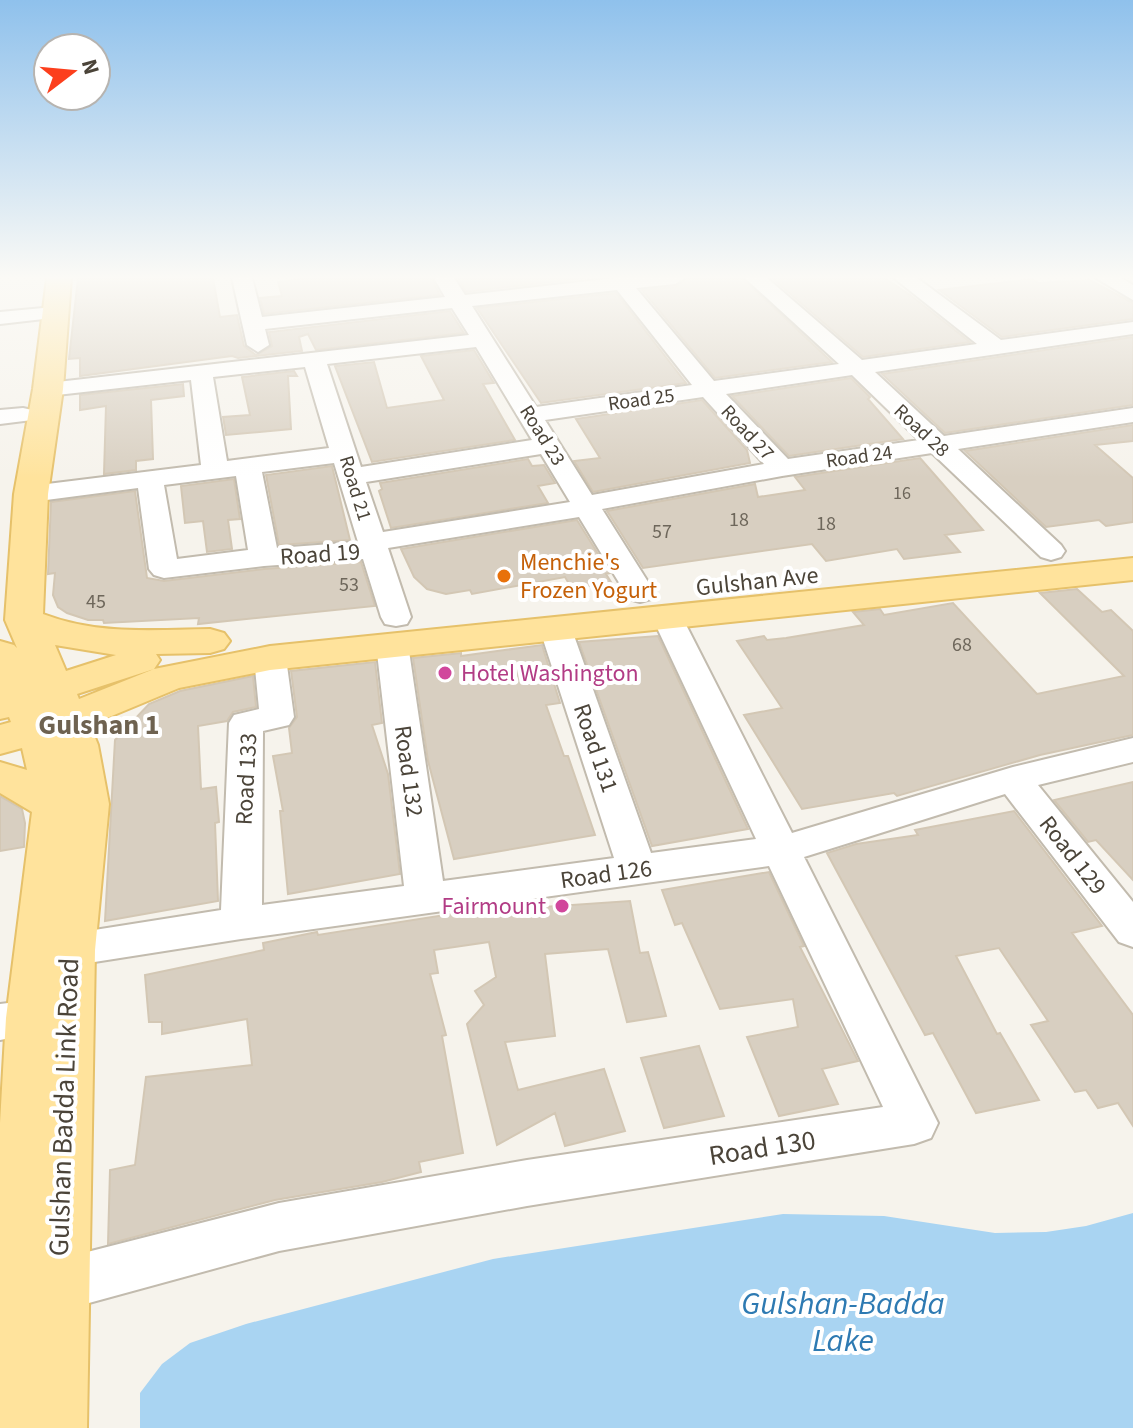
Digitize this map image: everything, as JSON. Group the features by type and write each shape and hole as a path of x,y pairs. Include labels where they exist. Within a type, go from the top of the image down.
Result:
{"main road":[{"path":"30,714 12,605 6,514 11,416 35,345"},
{"path":"12,605 48,389 46,345"},
{"name":"Gulshan Ave","path":"30,714 135,690 188,673 394,630 555,627 653,604 1051,551 1133,543"},
{"name":"Gulshan Ave","path":"30,714 161,652 210,641 394,630 653,604 1133,569"},
{"path":"12,605 65,636 111,643 210,641"},
{"path":"0,653 70,796"},
{"path":"70,796 100,737 135,690"},
{"path":"0,777 70,796"},
{"name":"Gulshan Badda Link Road","path":"52,1428 69,950 70,796"},
{"name":"Gulshan Badda Link Road","path":"18,1428 16,1020 70,796"}],"street":[{"path":"258,345 262,365"},
{"path":"48,389 445,345"},
{"name":"Road 23","path":"487,345 548,445 653,604"},
{"name":"Road 27","path":"672,345 708,389 782,468"},
{"name":"Road 28","path":"830,345 1051,551"},
{"path":"993,345 997,348"},
{"name":"Road 25","path":"530,415 1020,345"},
{"name":"Road 21","path":"314,360 374,546 394,630"},
{"path":"201,372 215,470"},
{"name":"Road 24","path":"374,546 782,468 1133,415"},
{"path":"31,494 215,470 349,465 548,445"},
{"path":"248,467 264,557"},
{"name":"Road 19","path":"150,479 164,569 374,546"},
{"name":"Road 130","path":"56,1294 279,1227 527,1183 914,1123 781,850 653,604"},
{"name":"Road 131","path":"555,627 637,870"},
{"name":"Road 132","path":"394,630 426,899"},
{"name":"Road 133","path":"241,923 246,723 277,717 270,658"},
{"name":"Road 126","path":"69,950 241,923 781,850 1013,779 1133,750"},
{"name":"Road 129","path":"1013,779 1133,931"},
{"path":"56,1294 288,1239 422,1217"}],"water":[{"name":"Gulshan-Badda Lake","path":"1133,1213 1133,1428 140,1428 140,1393 162,1364 190,1343 246,1324 493,1259 783,1214 884,1216 995,1233 1046,1232 1086,1226"}],"building":[{"path":"71,345 244,345 256,355 272,345 301,345 302,351 238,358 232,356 80,376 80,358 69,359"},
{"path":"313,345 363,345 316,350"},
{"path":"502,345 656,345 686,383 541,403"},
{"path":"687,345 813,345 832,362 715,378"},
{"path":"849,345 951,345 863,357"},
{"path":"1081,345 1133,345 1133,405 945,433 882,374"},
{"path":"474,350 494,383 483,384 515,440 372,462 335,366 374,362 387,408 444,400 421,356"},
{"path":"294,371 297,376 288,376 291,429 226,435 223,417 250,415 242,377"},
{"path":"851,378 903,439 789,456 732,396"},
{"path":"183,384 184,396 151,400 153,459 136,461 136,470 104,474 106,406 80,410 80,395"},
{"path":"702,400 747,450 750,463 593,492 574,461 600,458 576,419"},
{"path":"1133,425 1133,441 1095,445 1133,478 1133,522 1106,526 1099,520 1046,527 965,451"},
{"path":"920,458 983,530 945,535 960,552 904,559 897,549 826,561 812,544 643,568 607,511 755,484 758,497 805,490 795,477"},
{"path":"528,459 532,466 544,465 555,483 538,486 548,503 391,528 379,491 382,489 380,483"},
{"path":"332,466 350,540 279,545 266,475"},
{"path":"234,479 240,519 228,520 232,549 207,552 203,521 185,523 181,486"},
{"path":"135,491 147,578 164,581 361,562 375,606 198,624 199,618 104,623 103,620 88,620 67,613 58,607 53,595 55,573 48,574 51,502"},
{"path":"577,520 610,573 606,574 611,582 572,589 565,577 472,594 470,590 446,594 427,589 414,577 401,549"},
{"path":"1077,589 1102,612 1111,610 1133,631 1133,735 1040,755 897,796 894,793 802,809 744,715 782,708 737,641 764,636 767,640 786,638 864,625 853,612 880,609 884,615 953,603 1037,694 1124,676 1040,593"},
{"path":"658,636 748,829 652,846 579,642"},
{"path":"542,645 560,703 546,705 564,756 568,756 595,835 454,859 428,761 413,658 461,653 461,656"},
{"path":"375,662 382,723 372,725 388,774 400,874 288,894 280,811 283,811 273,756 292,753 289,728 297,717 291,671"},
{"path":"253,676 256,707 233,712 227,721 198,726 201,789 216,787 218,901 105,921 115,740 149,704 180,691"},
{"path":"1133,782 1133,880 1096,840 1088,842 1054,800"},
{"path":"0,796 22,809 24,847 0,851"},
{"path":"1014,811 1102,926 1072,933 1133,1015 1133,1126 1118,1103 1098,1108 1086,1090 1075,1092 1031,1025 1048,1021 999,948 956,956 997,1034 1000,1033 1039,1100 976,1113 933,1033 925,1035 827,853 856,844 918,835 915,830"},
{"path":"769,872 804,946 800,947 858,1061 822,1069 838,1104 779,1116 747,1037 798,1027 793,999 720,1009 682,923 675,925 662,890"},
{"path":"630,901 640,953 648,952 666,1016 627,1022 608,949 545,954 555,1036 505,1042 518,1090 604,1069 625,1131 565,1146 555,1113 497,1145 467,1024 484,1005 475,991 496,977 489,942 434,950 438,973 430,974 446,1035 442,1036 463,1153 419,1162 421,1172 382,1182 275,1200 108,1244 110,1170 135,1165 146,1077 252,1065 247,1019 162,1034 162,1022 149,1022 145,975 264,950 263,943 317,932 318,935 527,902 528,908"},
{"path":"699,1046 724,1116 664,1128 641,1058"}],"place":[{"name":"Menchie's Frozen Yogurt","path":"504,576"},
{"name":"Hotel Washington","path":"445,673"},
{"name":"Fairmount","path":"562,906"}],"district":[{"name":"Gulshan 1","path":"99,724"}]}
